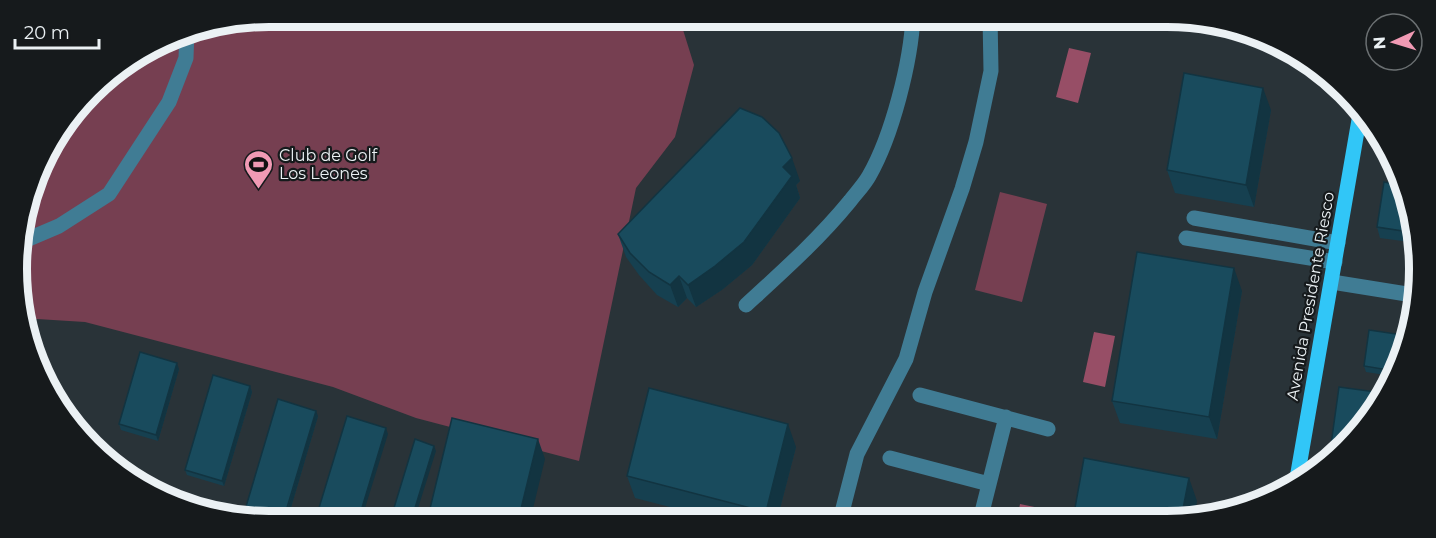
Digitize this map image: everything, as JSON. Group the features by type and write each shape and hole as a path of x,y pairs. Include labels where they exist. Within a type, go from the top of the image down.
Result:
{"main road":[{"name":"Avenida Presidente Riesco","path":"1298,472 1359,122"}],"street":[{"path":"746,305 838,215 869,176 889,130 908,58 912,27"},
{"path":"842,511 857,454 906,359 925,292 965,180 976,142 991,71 990,27"},
{"path":"29,239 59,226 109,194 169,102 186,58 187,41"},
{"path":"1194,218 1338,243"},
{"path":"1186,238 1335,262"},
{"path":"1332,282 1407,295"},
{"path":"920,395 1048,429"},
{"path":"982,511 1006,417"},
{"path":"890,458 989,484"}],"shaded area":[{"name":"Club de Golf Los Leones","path":"269,27 682,27 694,65 675,137 636,188 579,461 416,418 333,387 85,322 33,319 27,269 29,237 35,206 45,176 59,148 87,109 122,77 148,59 176,45 206,35 237,29"},
{"path":"1069,48 1091,53 1078,103 1056,97"},
{"path":"1000,192 1047,204 1022,302 975,290"},
{"path":"1094,332 1115,336 1105,387 1083,382"},
{"path":"1020,504 1049,510 1049,511 1019,511"}],"building":[{"path":"1184,73 1263,88 1246,185 1167,170"},
{"path":"740,108 762,117 779,133 792,158 783,167 792,176 744,242 688,285 679,276 670,285 649,272 630,253 618,234"},
{"path":"1384,182 1394,184 1406,231 1377,227"},
{"path":"1137,252 1234,268 1209,417 1112,401"},
{"path":"1369,330 1400,335 1387,370 1364,366"},
{"path":"140,352 177,363 156,435 119,424"},
{"path":"213,375 250,386 222,481 185,470"},
{"path":"1339,387 1376,392 1349,429 1331,447"},
{"path":"649,388 788,424 766,511 627,476"},
{"path":"278,399 316,411 286,511 245,510"},
{"path":"347,416 386,428 361,511 318,511"},
{"path":"452,418 538,439 520,511 429,511"},
{"path":"415,439 434,446 414,511 393,511"},
{"path":"1084,458 1189,478 1183,510 1074,511"}],"place":[{"name":"Club de Golf Los Leones","path":"258,190"}]}
